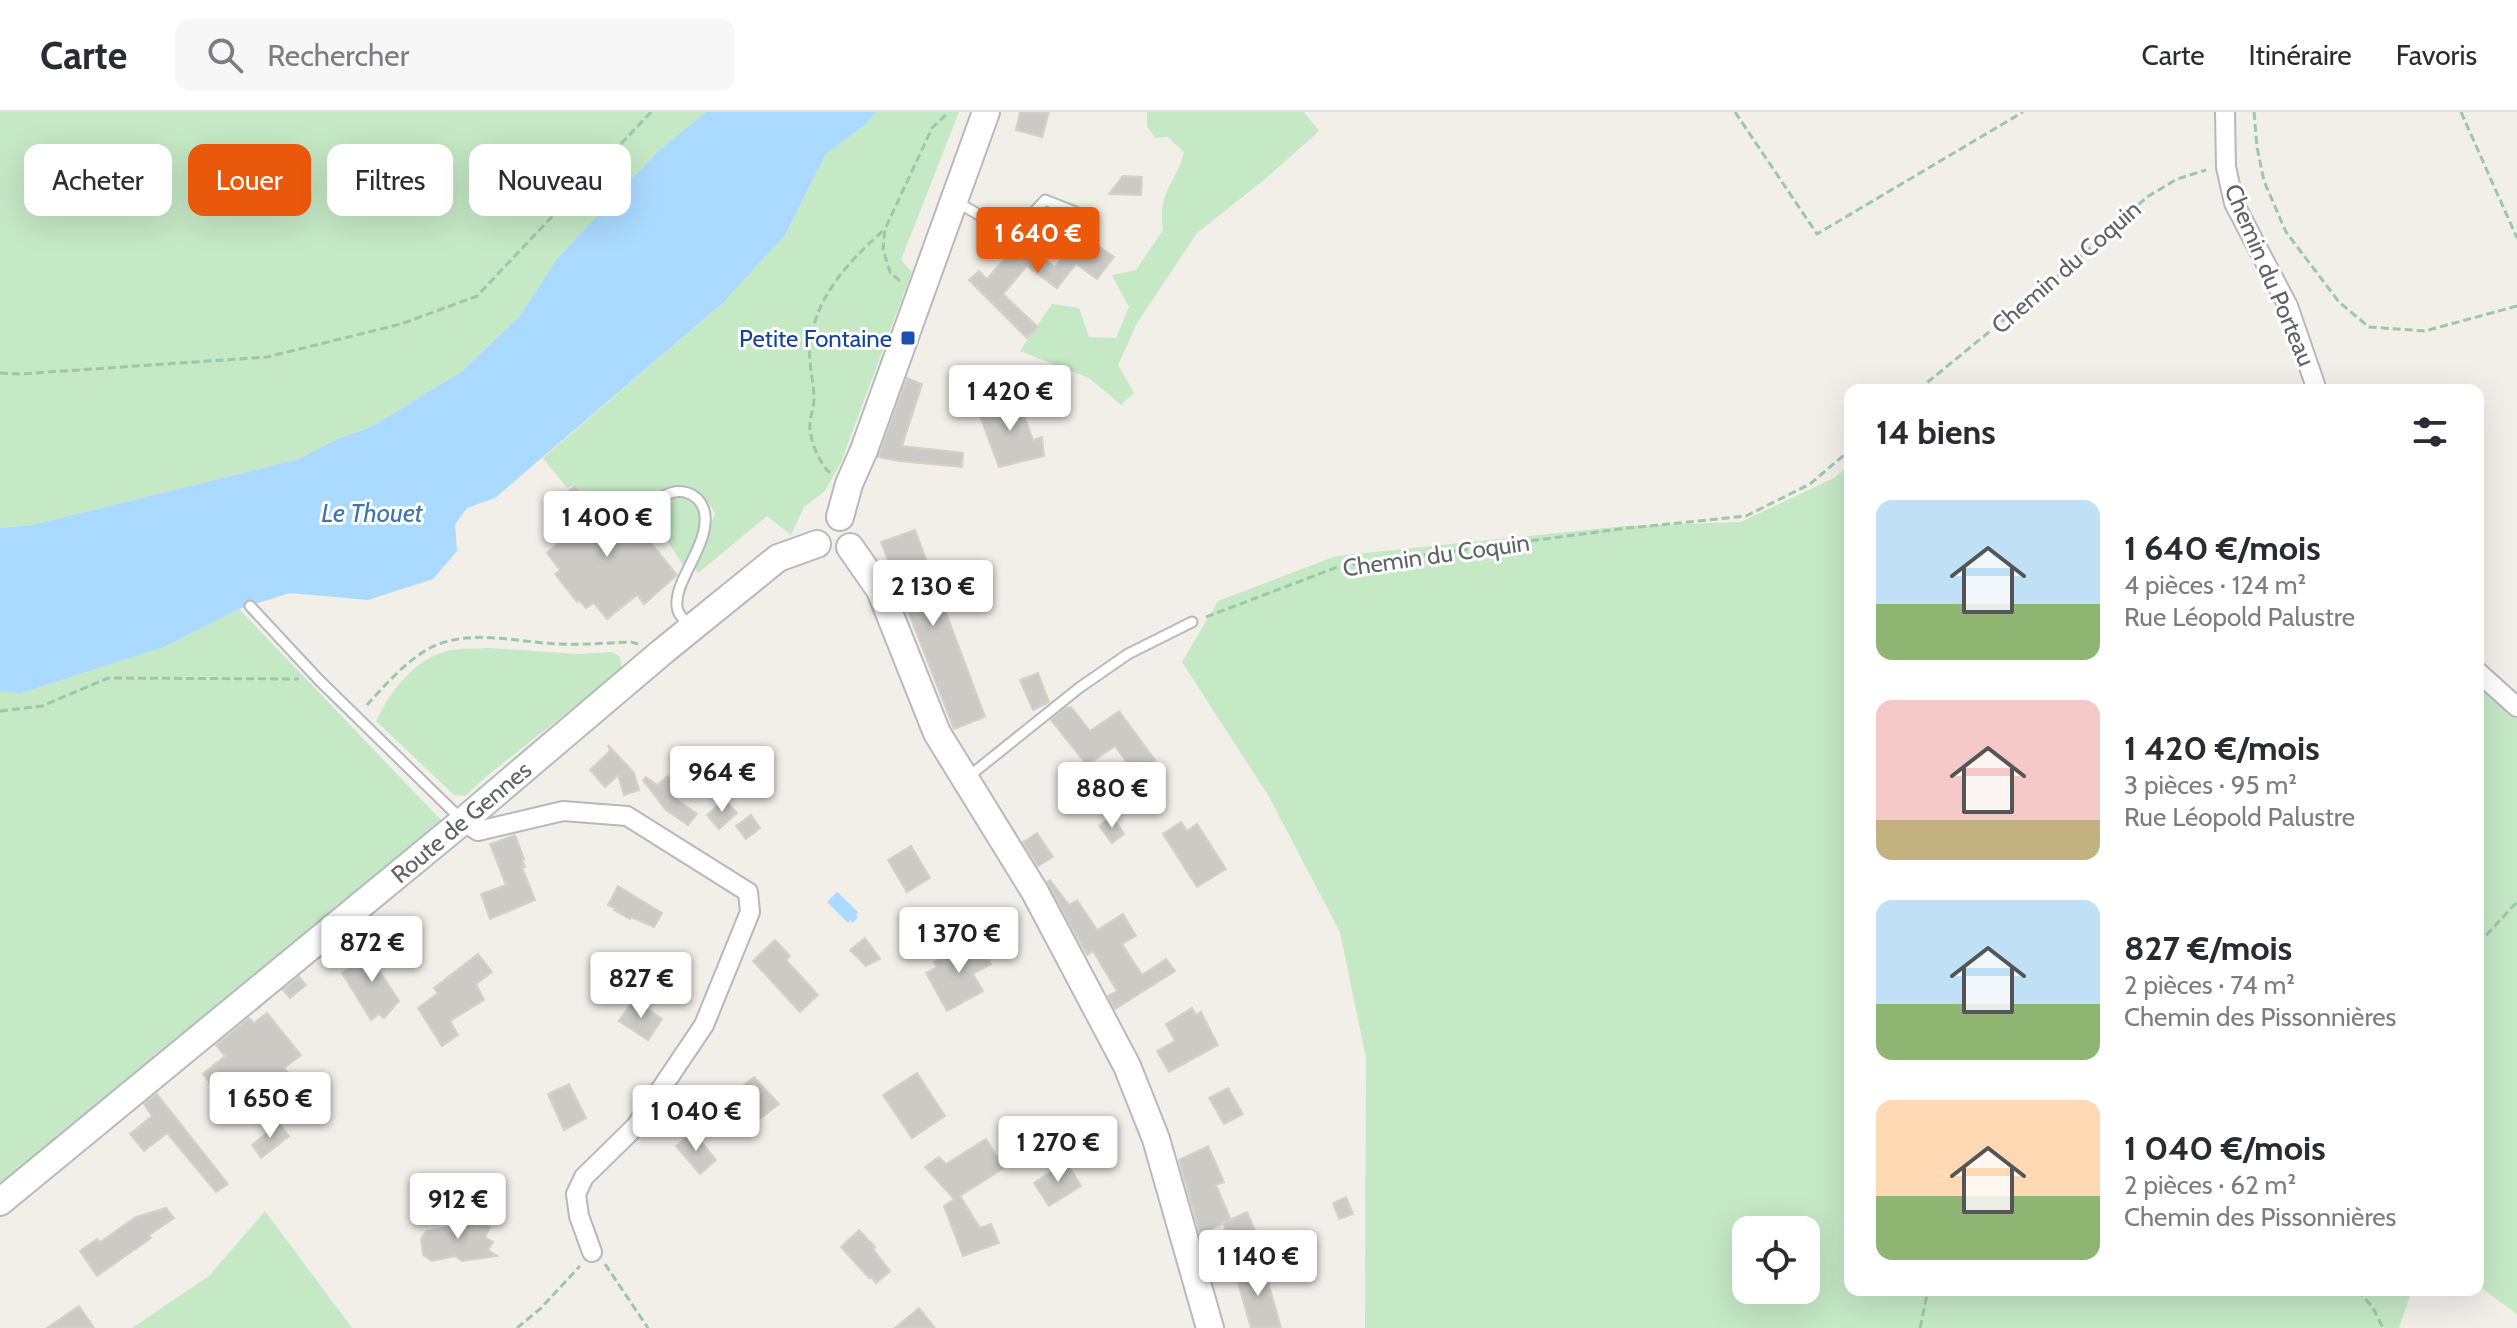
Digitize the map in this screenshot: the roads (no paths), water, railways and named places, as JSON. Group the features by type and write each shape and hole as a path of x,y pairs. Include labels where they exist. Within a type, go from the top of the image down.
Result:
{"main road":[{"path":"840,517 849,484 986,112"},
{"path":"817,544 818,525 828,518 840,517 853,530 850,547 880,590 937,733 1035,892 1127,1066 1156,1139 1210,1328"},
{"name":"Route de Gennes","path":"0,1202 778,558 817,544 821,550 832,555 839,555 850,547"}],"street":[{"name":"Chemin du Porteau","path":"2225,112 2226,167 2234,203 2288,306 2315,384"},
{"path":"2484,677 2517,707"},
{"path":"463,821 478,831 563,811 627,816 748,892 750,912 704,1025 636,1126 584,1177 576,1194 579,1216 592,1252"}],"lane":[{"path":"953,201 1003,229 1016,232 1045,200 1078,213"},
{"path":"619,499 636,507 648,507 677,491 690,492 702,504 707,521 678,598 678,611 691,629"},
{"path":"250,606 319,680 463,821"},
{"path":"965,779 1079,688 1128,654 1192,622"}],"water":[{"name":"Le Thouet","path":"706,112 876,112 865,125 826,154 785,235 724,302 495,498 467,508 455,524 457,551 433,579 368,600 290,593 239,609 164,647 19,694 0,691 0,528 32,525 299,459 337,439 371,427 461,372 520,316 556,260 597,216 631,216 631,180 657,152"},
{"path":"837,892 858,912 853,923 850,920 848,923 827,902"}],"place":[{"name":"Petite Fontaine","path":"908,338"}]}
